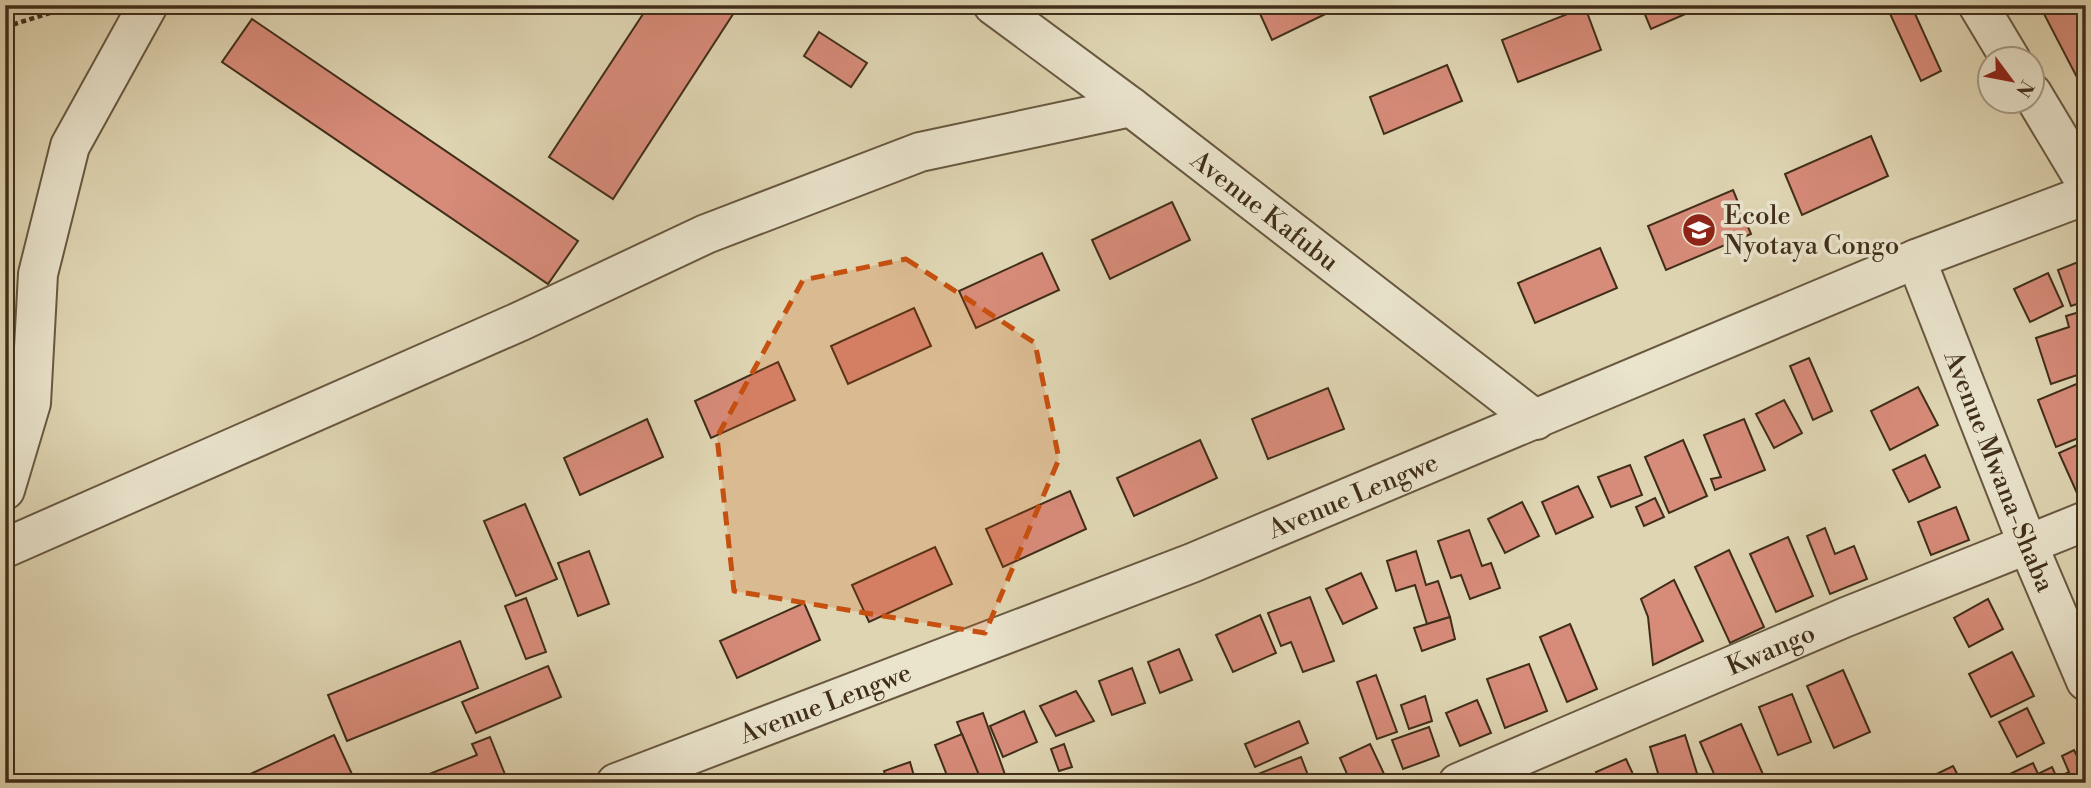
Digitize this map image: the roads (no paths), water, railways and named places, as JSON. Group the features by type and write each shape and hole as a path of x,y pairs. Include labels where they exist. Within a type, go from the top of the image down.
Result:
{"street":[{"path":"5,490 31,403 38,274 69,146 148,5"},
{"name":"Avenue Kafubu","path":"993,5 1131,107 1536,420"},
{"path":"1978,5 2003,46"},
{"path":"5,548 496,332 706,234 920,152 1131,107"},
{"path":"2046,116 2086,183"},
{"name":"Avenue Lengwe","path":"616,783 1192,563 1916,259 2086,195"},
{"name":"Avenue Mwana-Shaba","path":"1916,259 2028,545 2086,681"},
{"name":"Kwango","path":"1458,783 1846,617 2086,521"}],"place":[{"name":"Ecole Nyotaya Congo","path":"1699,230"}]}
